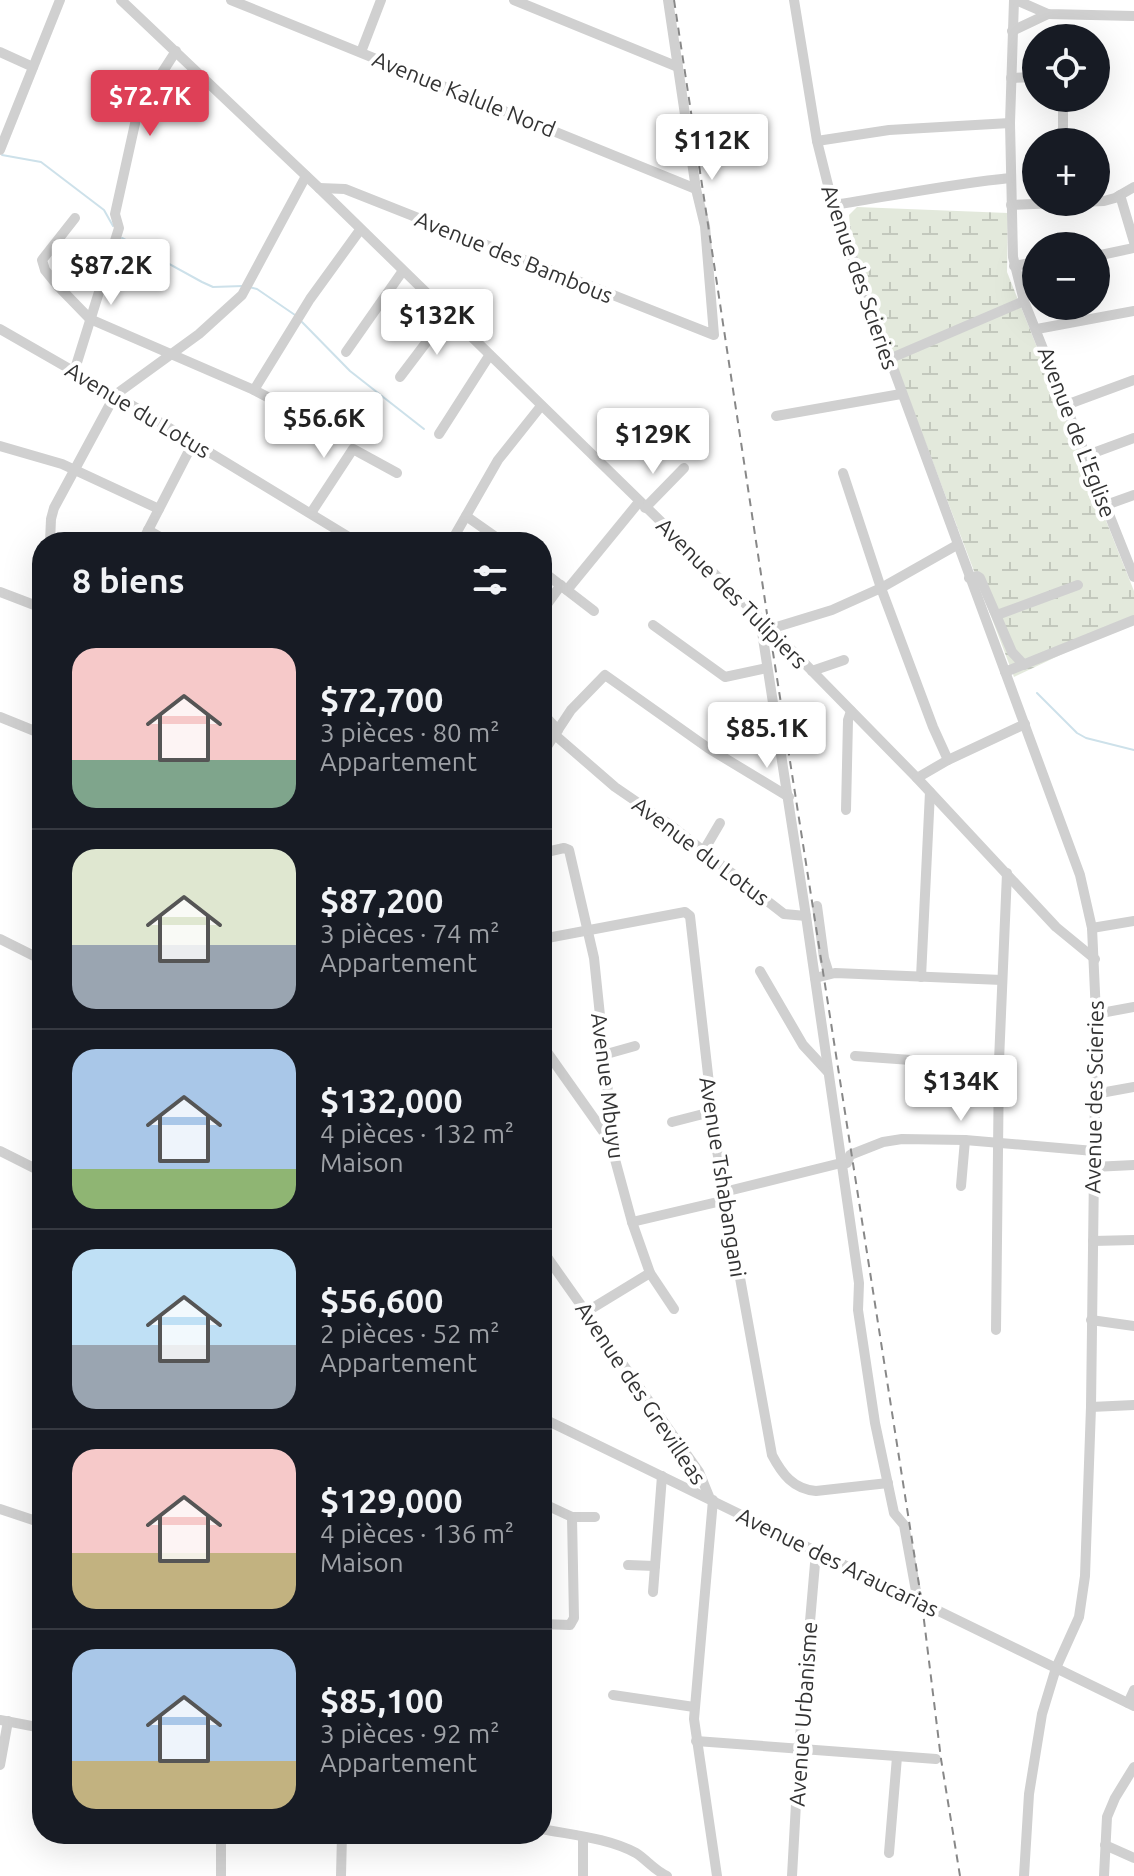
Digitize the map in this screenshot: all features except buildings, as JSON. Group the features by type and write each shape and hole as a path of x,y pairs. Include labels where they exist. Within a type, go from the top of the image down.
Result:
{"street":[{"path":"0,150 60,0"},
{"name":"Avenue des Tulipiers","path":"121,0 319,188 760,619 917,778 1056,927 1095,959"},
{"name":"Avenue Kalule Nord","path":"231,0 696,189"},
{"path":"361,52 381,0"},
{"path":"514,0 678,67"},
{"path":"668,0 696,189"},
{"name":"Avenue des Scieries","path":"794,0 817,141 833,205 1080,875 1092,928 1096,1014 1091,1407 1083,1593 1076,1628 1047,1693 1036,1745 1029,1794 1024,1876"},
{"path":"1015,0 1048,14 1134,16"},
{"name":"Avenue de L'Eglise","path":"1015,0 1010,178 1014,266 1022,294"},
{"path":"1012,31 1048,14"},
{"path":"74,372 118,230 115,214 136,117 176,51"},
{"path":"0,52 33,67"},
{"path":"1011,78 1022,78"},
{"path":"817,141 889,130 1010,123"},
{"path":"51,532 52,513 115,395 222,315 249,284 306,176"},
{"path":"833,205 1010,178"},
{"path":"1110,199 1134,187"},
{"name":"Avenue des Bambous","path":"319,188 345,189 714,335 705,226 696,189"},
{"path":"1110,252 1134,245 1120,195"},
{"path":"1011,205 1022,205"},
{"path":"75,218 42,260 45,270 58,286 90,319 254,390 319,424"},
{"path":"254,390 298,317 360,230"},
{"path":"1014,266 1022,265"},
{"path":"346,352 402,272"},
{"path":"889,359 1022,302"},
{"path":"1037,329 1134,311"},
{"path":"400,377 447,315"},
{"name":"Avenue de L'Eglise","path":"1033,320 1085,456 1131,559 1134,577"},
{"name":"Avenue du Lotus","path":"0,329 341,532"},
{"path":"439,434 489,356"},
{"path":"1066,405 1134,380"},
{"path":"776,416 901,394"},
{"path":"457,532 502,455 541,406"},
{"path":"1085,456 1134,438"},
{"path":"152,532 148,530 193,443"},
{"path":"0,446 75,469 159,509"},
{"path":"311,513 353,449 397,473"},
{"path":"552,600 642,505 684,468"},
{"path":"843,473 881,588 948,760"},
{"path":"1106,505 1134,495"},
{"path":"466,516 489,532"},
{"path":"770,629 832,610 881,588 957,545"},
{"path":"552,578 594,611"},
{"path":"969,578 980,578 1012,652 1024,665"},
{"path":"997,615 1078,585"},
{"path":"0,592 32,604"},
{"path":"760,619 789,797 859,1283 858,1310 875,1423 895,1517 904,1525 918,1602"},
{"path":"1005,672 1134,620"},
{"path":"653,625 725,677 767,668"},
{"path":"812,671 844,660"},
{"path":"552,739 571,710 601,676 614,680 708,748 789,797"},
{"path":"846,810 848,720 851,711"},
{"path":"0,717 32,730"},
{"path":"917,778 1025,724"},
{"name":"Avenue du Lotus","path":"552,726 615,787 669,824 784,914 806,916"},
{"path":"921,977 930,792"},
{"path":"703,852 720,823"},
{"name":"Avenue Mbuyu","path":"552,851 569,850 589,929 611,1121 610,1141 632,1222 650,1273 674,1309"},
{"path":"996,1330 999,1061 1007,873"},
{"path":"817,906 829,974"},
{"name":"Avenue Tshabangani","path":"552,937 685,912 689,914 711,1112 768,1440 780,1469 791,1482 809,1491 888,1483"},
{"path":"1092,928 1134,921"},
{"path":"0,939 32,955"},
{"path":"760,971 803,1045 828,1072"},
{"path":"815,978 829,974 1002,980"},
{"path":"1096,1014 1134,1007"},
{"path":"603,1055 635,1046"},
{"path":"855,1056 925,1061 999,1061"},
{"path":"552,1059 610,1141"},
{"path":"1095,1094 1134,1087"},
{"path":"672,1122 711,1112"},
{"path":"632,1222 847,1163 850,1155 893,1140 965,1140 1094,1151"},
{"path":"961,1186 965,1140"},
{"path":"0,1151 32,1167"},
{"path":"1093,1167 1134,1165"},
{"path":"1093,1241 1134,1240"},
{"name":"Avenue des Grevilleas","path":"552,1264 699,1472 712,1500"},
{"path":"586,1312 650,1273"},
{"path":"1091,1320 1134,1326"},
{"path":"1091,1407 1134,1405"},
{"name":"Avenue des Araucarias","path":"552,1423 1131,1704"},
{"path":"653,1592 662,1476"},
{"path":"712,1500 694,1707 696,1741 717,1876"},
{"path":"552,1508 572,1517 595,1517"},
{"path":"0,1509 32,1520"},
{"path":"552,1625 567,1626 574,1620 572,1517"},
{"name":"Avenue Urbanisme","path":"792,1876 799,1749 816,1552"},
{"path":"628,1565 655,1566"},
{"path":"1131,1704 1134,1690"},
{"path":"613,1695 694,1707"},
{"path":"0,1765 4,1720 32,1726"},
{"path":"696,1741 936,1759"},
{"path":"889,1853 897,1757"},
{"path":"1104,1876 1109,1810 1129,1786 1134,1767"},
{"path":"552,1831 625,1848 641,1857 653,1873 667,1876"},
{"path":"583,1837 583,1876"},
{"path":"221,1844 221,1876"},
{"path":"341,1876 342,1844"},
{"path":"1105,1845 1134,1858"}],"green space":[{"path":"857,207 1008,213 1007,272 1022,310 1022,320 1026,320 1134,591 1134,620 1014,677 852,248 849,215"}],"waterway":[{"path":"2,155 41,162 104,210 113,226"},
{"path":"122,238 213,287 243,286"},
{"path":"249,287 257,289 295,315"},
{"path":"302,322 350,371 424,429"},
{"path":"1037,693 1077,733 1134,750"}],"railway":[{"path":"674,0 922,1604 941,1759 960,1876"}]}
